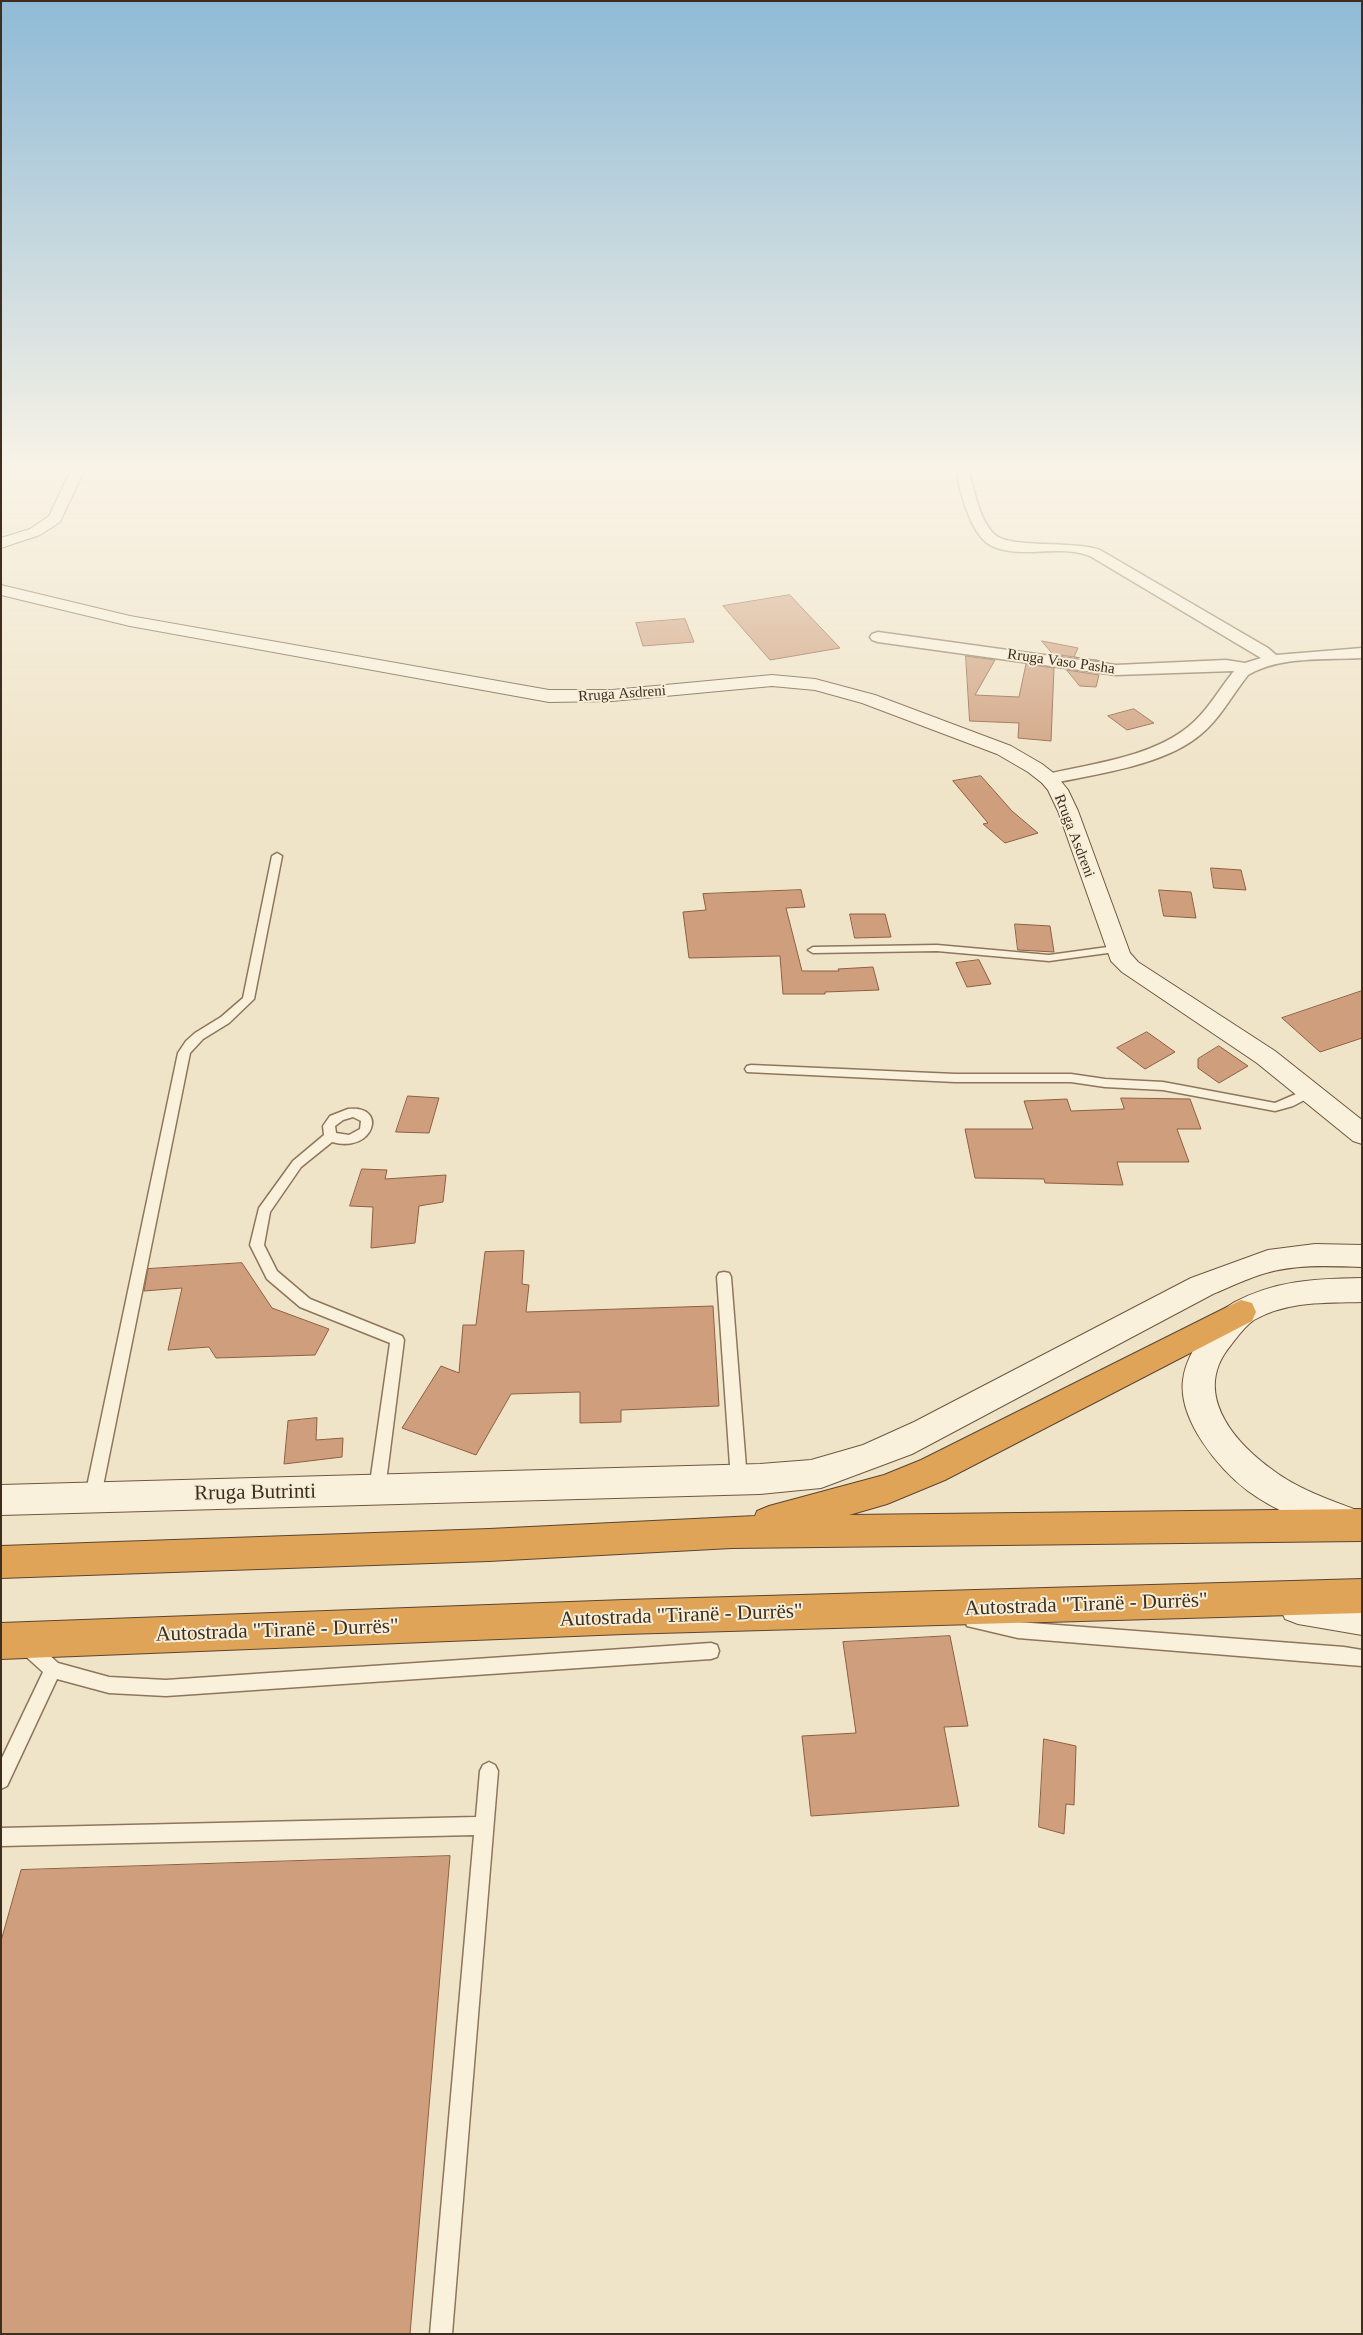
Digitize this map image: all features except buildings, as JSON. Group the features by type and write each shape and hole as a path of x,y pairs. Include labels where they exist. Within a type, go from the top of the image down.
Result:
{"highway":[{"path":"732,1532 887,1489 933,1470 1241,1312"},
{"path":"1,1562 488,1545 732,1532 1359,1525"},
{"name":"Autostrada \"Tiranë - Durrës\"","path":"8,1643 624,1617 1362,1596"}],"street":[{"path":"1130,574 1262,652 1273,661"},
{"name":"Rruga Asdreni","path":"1,590 130,621 549,696 608,696 751,682 780,680 798,682 866,699 968,736 1016,757 1049,780 1058,790 1068,811 1119,956 1130,967 1250,1046 1362,1134"},
{"name":"Rruga Vaso Pasha","path":"878,637 1104,669 1127,670 1235,665 1245,670 1273,661 1362,653"},
{"path":"1049,780 1133,759 1186,737 1198,727 1245,670"},
{"name":"Rruga Butrinti","path":"1,1500 93,1496 739,1480 819,1473 892,1449 1202,1286 1242,1270 1270,1261 1298,1257 1362,1256"},
{"path":"1359,1525 1312,1509 1276,1492 1244,1466 1221,1442 1212,1429 1200,1402 1198,1382 1201,1362 1209,1348 1241,1312 1298,1292 1362,1290"},
{"path":"819,1473 837,1504"},
{"path":"1262,1600 1362,1618"}],"lane":[{"path":"93,1496 184,1054 190,1044 199,1036 225,1020 248,1000 277,856"},
{"path":"813,950 937,948 1049,958 1115,949"},
{"path":"751,1069 954,1078 1071,1078 1104,1083 1163,1086 1276,1107 1289,1103 1310,1092"},
{"path":"331,1136 297,1164 264,1211 257,1245 272,1275 305,1303 397,1340 377,1490"},
{"path":"724,1277 739,1480"},
{"path":"922,1609 1018,1630 1344,1655 1362,1658"},
{"path":"8,1643 53,1670 109,1685 166,1688 711,1651"},
{"path":"1,1780 53,1670"},
{"path":"441,2334 489,1771"},
{"path":"1,1837 483,1826"}]}
